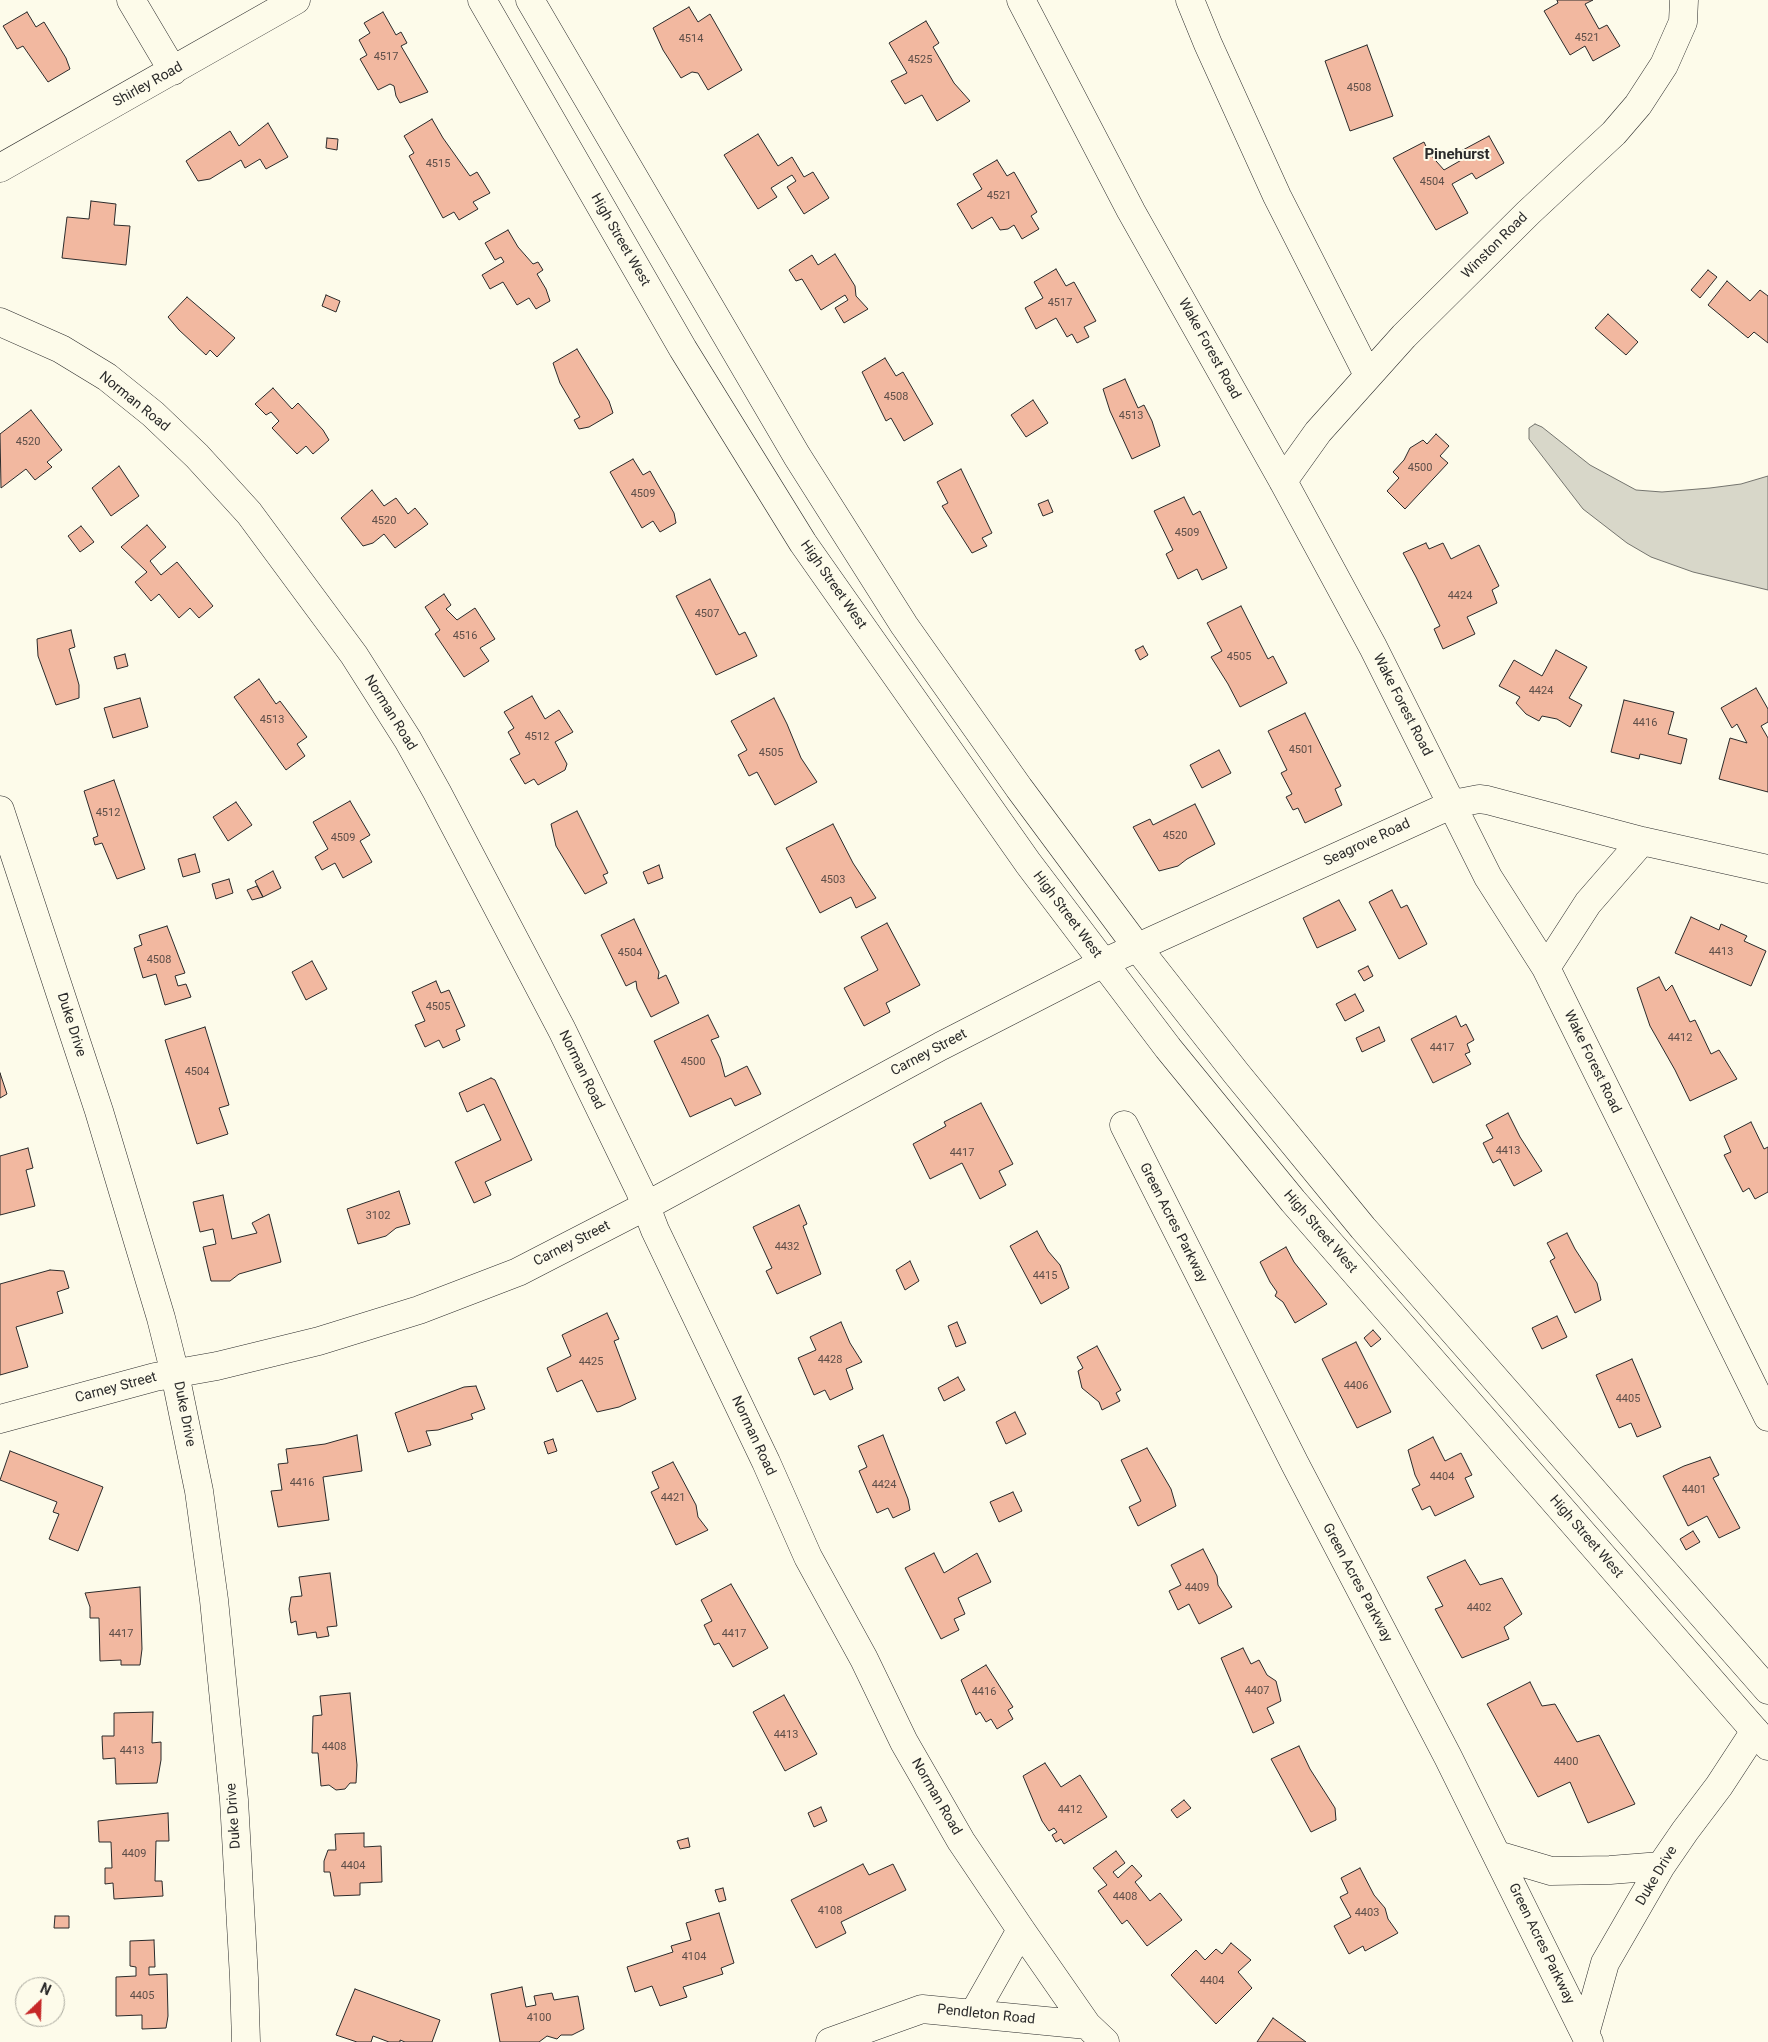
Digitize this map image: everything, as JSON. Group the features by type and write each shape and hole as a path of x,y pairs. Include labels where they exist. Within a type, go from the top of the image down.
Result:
{"street":[{"path":"131,0 173,71"},
{"name":"Shirley Road","path":"0,168 296,0"},
{"name":"High Street West","path":"482,0 683,349 803,543 1028,863 1168,1048 1293,1201 1762,1739"},
{"path":"530,0 797,456 904,625 1018,788 1137,947 1236,1074 1363,1228 1768,1690"},
{"name":"Wake Forest Road","path":"1022,0 1131,211 1283,481 1373,647 1488,877 1546,968 1768,1417"},
{"path":"1190,0 1276,196 1368,376"},
{"name":"Winston Road","path":"1283,481 1318,432 1368,376 1528,213 1620,126 1638,105 1664,65 1683,22 1684,0"},
{"name":"Norman Road","path":"0,322 61,350 107,377 153,414 198,456 249,513 354,655 416,755 562,1030 766,1462 808,1557 864,1659 904,1742 961,1840 1021,1930 1096,2034"},
{"name":"Seagrove Road","path":"1103,963 1453,804 1479,799 1642,842 1768,869"},
{"name":"Duke Drive","path":"0,810 99,1112 161,1318 175,1374 199,1491 214,1600 234,1800 246,2042"},
{"path":"1546,968 1588,903 1642,842"},
{"name":"Carney Street","path":"0,1419 155,1377 217,1366 319,1341 419,1310 518,1272 646,1206 940,1046 1103,963"},
{"name":"Green Acres Parkway","path":"1124,1126 1295,1464 1448,1757 1587,2038"},
{"name":"Duke Drive","path":"1587,2038 1605,1963 1661,1866 1685,1830 1719,1786 1762,1739"},
{"path":"1497,1855 1551,1871 1610,1870 1661,1866"},
{"path":"974,2013 1021,1930"},
{"name":"Pendleton Road","path":"830,2042 922,2009 974,2013 1096,2034"}],"shaded area":[{"path":"1535,424 1542,427 1590,465 1636,490 1662,492 1710,488 1741,484 1768,476 1768,590 1693,572 1651,557 1627,543 1583,509 1529,439 1529,428"}],"building":[{"path":"1557,0 1593,0 1585,4 1599,29 1607,25 1620,46 1593,61 1585,46 1570,55 1544,11 1558,3"},
{"path":"689,7 698,22 710,14 742,70 708,90 698,73 692,72 681,78 663,50 653,28"},
{"path":"27,12 36,27 44,22 66,58 70,69 48,82 23,46 17,49 3,26"},
{"path":"383,12 396,35 401,32 407,43 401,46 428,92 400,103 394,86 390,84 378,90 360,59 367,55 359,40 370,33 364,23"},
{"path":"926,21 939,43 933,47 954,83 970,101 937,121 922,95 905,104 891,81 907,73 889,43"},
{"path":"1367,45 1393,116 1350,131 1325,61"},
{"path":"432,119 470,176 477,172 490,193 473,202 478,209 459,220 454,212 443,218 409,156 414,153 404,136"},
{"path":"268,123 288,157 266,169 260,159 245,168 241,160 210,179 198,181 186,161 230,131 239,146"},
{"path":"758,134 778,166 792,157 804,177 813,172 829,198 804,214 787,187 796,181 792,175 771,188 777,197 758,209 724,155"},
{"path":"1489,136 1504,163 1476,179 1472,173 1452,184 1468,213 1436,230 1393,158 1424,142 1429,153 1444,170 1465,158 1461,151"},
{"path":"327,138 338,139 337,150 326,148"},
{"path":"997,160 1007,176 1014,172 1037,212 1031,216 1039,229 1022,239 1014,225 1008,229 1000,230 992,217 972,229 957,204 982,189 973,174"},
{"path":"91,201 116,204 114,225 130,226 126,265 62,258 67,217 89,219"},
{"path":"508,230 518,247 533,264 538,262 543,270 537,274 546,289 550,301 536,309 529,298 517,305 503,282 490,289 482,275 504,262 501,257 495,260 485,243"},
{"path":"835,254 855,286 856,296 868,309 844,323 835,308 848,300 845,295 821,310 802,279 796,281 789,270 812,255 818,265"},
{"path":"1056,269 1066,286 1074,282 1096,321 1084,327 1089,337 1077,343 1072,334 1067,337 1056,318 1036,329 1025,308 1043,298 1034,282"},
{"path":"1708,270 1717,277 1700,298 1691,290"},
{"path":"1727,281 1750,301 1760,290 1768,296 1768,343 1754,332 1748,338 1708,305"},
{"path":"326,295 340,301 336,312 322,306"},
{"path":"187,297 235,338 217,357 210,350 206,355 168,317"},
{"path":"1608,314 1638,342 1626,355 1595,328"},
{"path":"577,349 609,401 613,413 589,427 579,429 574,420 580,417 560,383 553,363"},
{"path":"885,358 896,376 903,372 933,424 904,441 891,418 886,421 862,372"},
{"path":"1125,379 1138,408 1144,405 1152,421 1160,446 1132,459 1110,411 1103,389"},
{"path":"273,388 292,409 298,403 323,430 329,440 313,454 306,446 297,454 272,428 279,421 271,412 266,415 255,404"},
{"path":"1033,400 1048,423 1026,437 1011,415"},
{"path":"31,410 62,450 47,462 52,467 35,480 26,469 1,488 0,434"},
{"path":"1436,434 1449,446 1440,456 1448,463 1405,509 1387,491 1399,478 1393,472 1404,460 1410,448 1423,440 1427,444"},
{"path":"633,459 643,475 650,471 674,513 676,523 660,532 653,521 642,528 610,472"},
{"path":"119,466 139,496 111,516 92,488"},
{"path":"961,469 992,533 982,538 987,546 972,553 942,506 948,503 937,482"},
{"path":"372,490 384,506 396,498 408,514 415,508 428,524 395,548 384,534 373,543 363,546 341,518"},
{"path":"1184,497 1193,515 1200,511 1227,568 1202,580 1197,569 1178,579 1166,554 1173,550 1154,511"},
{"path":"1048,500 1053,512 1043,516 1038,504"},
{"path":"147,525 166,547 150,561 161,575 177,562 213,606 199,618 190,608 179,618 159,594 151,601 135,582 147,572 121,547"},
{"path":"81,526 94,542 80,552 68,536"},
{"path":"1426,543 1429,549 1443,543 1451,559 1479,545 1499,586 1492,590 1497,603 1467,617 1475,634 1443,649 1434,629 1440,626 1403,553"},
{"path":"710,579 739,635 745,632 757,656 716,675 676,596"},
{"path":"444,594 451,605 446,609 457,620 475,608 495,639 480,648 489,661 464,677 435,634 440,630 425,607"},
{"path":"1241,606 1268,659 1273,656 1287,683 1240,707 1211,657 1222,651 1207,623"},
{"path":"71,630 75,647 69,649 79,685 79,698 56,705 38,656 37,639"},
{"path":"1143,646 1148,655 1140,660 1135,650"},
{"path":"1556,650 1587,667 1569,698 1582,705 1570,727 1557,719 1542,716 1539,721 1526,714 1516,703 1520,697 1499,686 1514,660 1542,676"},
{"path":"125,654 128,666 117,669 114,657"},
{"path":"259,679 276,704 280,701 307,737 297,744 305,756 286,770 234,697"},
{"path":"1756,688 1768,709 1768,722 1761,726 1768,738 1768,792 1719,779 1730,738 1747,743 1737,724 1732,728 1721,708"},
{"path":"532,696 545,719 559,710 573,732 555,742 567,764 565,770 538,785 534,779 525,784 510,759 520,754 508,732 514,728 504,712"},
{"path":"140,698 148,727 113,738 104,708"},
{"path":"774,698 801,758 817,782 775,805 757,772 749,776 738,755 747,750 731,721"},
{"path":"1624,700 1674,712 1668,734 1687,739 1681,764 1640,754 1639,759 1611,752"},
{"path":"1305,713 1341,786 1335,789 1342,805 1305,823 1298,808 1293,810 1286,797 1292,794 1281,773 1287,770 1268,731"},
{"path":"1219,750 1231,773 1202,788 1190,765"},
{"path":"114,780 145,869 117,879 102,843 95,845 93,838 98,836 84,791"},
{"path":"350,801 370,835 360,841 372,862 343,878 335,863 322,870 315,857 328,849 313,822"},
{"path":"236,802 252,825 228,841 213,817"},
{"path":"1195,804 1215,844 1178,866 1159,871 1133,827 1150,819 1153,825"},
{"path":"577,811 608,873 603,875 607,883 585,894 556,846 551,824"},
{"path":"833,824 853,863 876,898 856,908 851,897 820,913 786,848"},
{"path":"195,854 200,872 183,877 178,859"},
{"path":"659,865 663,878 648,884 643,872"},
{"path":"273,871 281,888 263,897 255,881"},
{"path":"229,879 233,893 216,899 212,884"},
{"path":"257,886 263,897 252,900 247,890"},
{"path":"1392,890 1401,908 1407,905 1427,944 1399,959 1369,902"},
{"path":"1339,900 1356,930 1317,948 1303,918"},
{"path":"1691,917 1719,930 1721,924 1747,936 1744,941 1766,951 1751,986 1675,953"},
{"path":"634,919 659,972 658,979 666,975 679,1003 651,1017 637,989 636,981 626,986 601,935"},
{"path":"887,923 920,985 886,1003 890,1012 864,1026 844,988 878,970 861,937"},
{"path":"167,926 185,973 175,976 178,986 186,984 191,997 165,1005 156,974 143,978 134,948 142,945 139,935"},
{"path":"312,961 327,989 306,1000 292,972"},
{"path":"1368,966 1373,976 1364,981 1358,971"},
{"path":"1659,977 1666,991 1672,985 1690,1022 1695,1020 1711,1054 1719,1050 1737,1079 1690,1101 1650,1026 1637,988"},
{"path":"436,981 441,993 449,990 465,1026 456,1030 460,1040 443,1048 439,1040 425,1047 415,1025 425,1021 412,992"},
{"path":"1355,994 1364,1011 1345,1021 1336,1004"},
{"path":"708,1015 719,1037 711,1040 720,1058 725,1077 747,1066 761,1094 735,1106 731,1098 690,1117 654,1041"},
{"path":"1456,1016 1461,1027 1466,1024 1474,1040 1467,1044 1470,1052 1465,1054 1471,1064 1433,1083 1411,1039"},
{"path":"205,1027 229,1105 219,1108 228,1134 197,1144 165,1040"},
{"path":"1379,1027 1385,1041 1362,1052 1356,1038"},
{"path":"0,1073 7,1094 0,1098"},
{"path":"491,1078 495,1080 532,1160 485,1182 491,1195 474,1203 455,1162 501,1140 484,1104 467,1112 459,1093"},
{"path":"981,1103 1013,1164 999,1171 1006,1185 980,1199 962,1163 930,1179 913,1144 946,1126 944,1122"},
{"path":"1508,1113 1520,1137 1542,1171 1514,1186 1500,1159 1493,1163 1483,1143 1493,1138 1486,1125"},
{"path":"1751,1122 1764,1149 1768,1147 1768,1192 1755,1199 1749,1188 1743,1192 1724,1155 1731,1152 1724,1136"},
{"path":"28,1148 33,1168 26,1170 35,1206 0,1215 0,1156"},
{"path":"399,1191 410,1224 396,1228 386,1236 358,1244 347,1209"},
{"path":"223,1195 232,1239 257,1233 252,1223 269,1214 281,1262 239,1274 230,1281 211,1281 203,1247 216,1244 213,1229 200,1232 193,1202"},
{"path":"799,1205 807,1224 803,1226 821,1274 777,1294 766,1271 772,1268 753,1227"},
{"path":"1037,1231 1048,1251 1060,1265 1069,1288 1041,1304 1010,1246"},
{"path":"1567,1233 1597,1283 1601,1300 1575,1313 1550,1261 1555,1258 1547,1243"},
{"path":"1286,1247 1294,1262 1327,1304 1295,1323 1283,1302 1275,1296 1277,1292 1260,1262"},
{"path":"910,1261 919,1281 905,1290 896,1270"},
{"path":"50,1270 64,1271 69,1288 57,1292 63,1313 16,1327 28,1367 0,1375 0,1284"},
{"path":"607,1313 619,1339 614,1341 636,1399 619,1407 597,1412 582,1380 557,1392 547,1368 571,1356 562,1335"},
{"path":"1557,1316 1567,1337 1542,1349 1532,1328"},
{"path":"841,1322 850,1343 862,1362 846,1369 853,1389 830,1400 825,1390 814,1395 798,1358 816,1350 810,1337"},
{"path":"957,1322 966,1343 956,1347 948,1326"},
{"path":"1373,1330 1381,1339 1371,1347 1364,1338"},
{"path":"1356,1342 1391,1412 1357,1428 1322,1359"},
{"path":"1097,1346 1121,1390 1116,1393 1120,1401 1102,1410 1099,1402 1082,1388 1078,1371 1083,1368 1077,1357"},
{"path":"1632,1359 1661,1427 1637,1437 1631,1423 1619,1428 1596,1375"},
{"path":"958,1377 965,1390 944,1401 938,1388"},
{"path":"476,1386 485,1409 471,1414 473,1419 438,1430 426,1431 431,1445 408,1452 395,1413 464,1387"},
{"path":"1015,1412 1026,1434 1006,1444 996,1422"},
{"path":"357,1435 362,1471 323,1477 329,1520 278,1527 271,1491 282,1490 278,1464 288,1463 286,1449 325,1444"},
{"path":"883,1435 908,1499 910,1510 893,1518 888,1508 877,1513 859,1471 867,1467 858,1446"},
{"path":"1433,1437 1445,1461 1461,1453 1472,1475 1465,1478 1474,1497 1435,1516 1430,1506 1422,1510 1412,1489 1420,1485 1408,1450"},
{"path":"553,1439 557,1451 548,1454 544,1442"},
{"path":"1147,1448 1171,1489 1176,1506 1138,1526 1129,1507 1141,1501 1121,1460"},
{"path":"10,1451 103,1487 78,1551 49,1539 59,1514 53,1512 57,1502 0,1480"},
{"path":"1710,1457 1719,1475 1713,1478 1740,1528 1719,1538 1707,1516 1688,1526 1663,1476"},
{"path":"673,1462 696,1505 698,1517 708,1530 676,1545 651,1492 659,1488 652,1472"},
{"path":"1013,1492 1022,1511 999,1522 990,1502"},
{"path":"1693,1531 1700,1542 1686,1550 1680,1539"},
{"path":"1203,1549 1217,1576 1218,1585 1232,1607 1199,1624 1189,1604 1178,1610 1169,1591 1181,1585 1171,1565"},
{"path":"934,1553 944,1573 977,1553 991,1582 958,1598 965,1614 954,1619 959,1630 941,1639 905,1568"},
{"path":"1465,1560 1480,1585 1502,1578 1522,1614 1504,1627 1509,1639 1462,1658 1435,1609 1443,1606 1427,1577"},
{"path":"330,1573 337,1626 327,1627 329,1636 317,1638 316,1632 298,1635 296,1621 291,1623 289,1609 291,1597 302,1596 299,1577"},
{"path":"731,1584 768,1648 733,1667 719,1643 714,1645 704,1625 712,1621 701,1600"},
{"path":"140,1587 142,1649 140,1665 121,1665 121,1660 100,1661 99,1618 90,1618 90,1607 85,1593"},
{"path":"1243,1648 1251,1664 1259,1660 1267,1675 1276,1681 1281,1701 1267,1708 1274,1723 1253,1733 1221,1658"},
{"path":"986,1665 1013,1707 1008,1710 1013,1719 997,1729 991,1719 986,1722 980,1712 976,1715 961,1680"},
{"path":"1530,1682 1542,1706 1555,1704 1577,1742 1599,1735 1635,1804 1588,1823 1570,1782 1538,1797 1487,1704"},
{"path":"350,1693 357,1765 356,1783 350,1783 345,1789 336,1790 329,1785 321,1786 318,1753 312,1753 313,1716 322,1715 320,1696"},
{"path":"784,1695 817,1754 785,1771 753,1712"},
{"path":"153,1712 152,1743 161,1742 161,1760 157,1783 116,1784 115,1758 103,1759 102,1736 114,1736 114,1713"},
{"path":"1299,1746 1310,1769 1335,1808 1336,1820 1311,1832 1271,1759"},
{"path":"1045,1763 1061,1787 1080,1775 1107,1817 1064,1844 1061,1839 1056,1842 1052,1835 1057,1832 1054,1828 1049,1831 1042,1821 1023,1776"},
{"path":"1184,1800 1191,1808 1177,1818 1171,1810"},
{"path":"821,1807 827,1821 814,1827 808,1813"},
{"path":"168,1813 169,1841 156,1841 155,1881 162,1881 163,1896 114,1899 113,1883 105,1884 105,1868 112,1868 111,1842 99,1842 98,1821"},
{"path":"364,1833 364,1847 381,1846 382,1882 360,1883 360,1895 334,1896 330,1872 324,1872 324,1861 328,1850 336,1850 335,1834"},
{"path":"688,1838 690,1847 680,1849 677,1841"},
{"path":"1116,1851 1125,1863 1113,1872 1118,1878 1132,1865 1142,1876 1135,1882 1150,1901 1160,1893 1182,1920 1147,1946 1127,1920 1122,1924 1098,1891 1107,1885 1093,1868"},
{"path":"863,1864 869,1875 893,1864 906,1890 841,1922 846,1933 816,1948 791,1900"},
{"path":"1360,1868 1374,1895 1385,1908 1388,1919 1398,1933 1365,1951 1363,1946 1349,1954 1334,1926 1351,1917 1340,1897 1348,1893 1341,1878"},
{"path":"723,1888 726,1900 719,1902 715,1890"},
{"path":"719,1913 734,1963 721,1968 723,1974 683,1987 687,1997 660,2006 652,1986 635,1992 627,1967 673,1952 671,1946 691,1940 686,1923"},
{"path":"55,1916 69,1916 69,1928 54,1928"},
{"path":"154,1940 155,1967 149,1967 149,1975 167,1974 168,2016 166,2028 142,2029 142,2015 116,2016 116,1977 136,1976 136,1967 130,1966 130,1941"},
{"path":"1231,1943 1251,1960 1238,1972 1252,1988 1216,2024 1171,1975 1196,1950 1205,1960 1216,1949 1222,1954"},
{"path":"522,1987 526,2007 536,2005 534,1996 552,1993 554,2000 578,1996 584,2029 572,2035 561,2035 557,2039 547,2036 539,2042 500,2042 491,1994"},
{"path":"355,1989 440,2020 432,2042 405,2042 400,2040 400,2042 389,2042 373,2036 371,2042 357,2042 336,2035"},
{"path":"1273,2018 1306,2042 1257,2042"}],"district":[{"name":"Pinehurst","path":"1457,155"}]}
